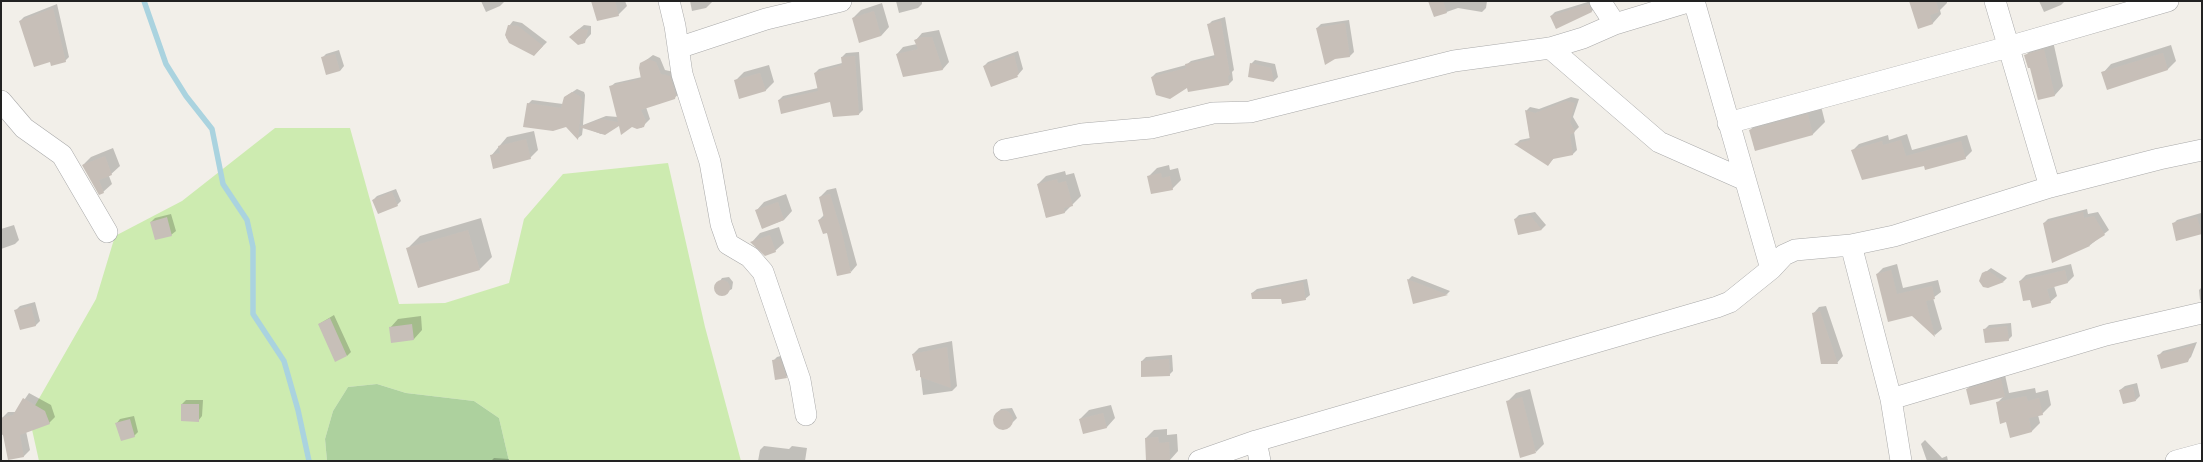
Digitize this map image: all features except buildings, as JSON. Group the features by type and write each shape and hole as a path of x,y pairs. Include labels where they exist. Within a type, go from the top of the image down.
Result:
{"street":[{"path":"669,1 682,74 710,162 721,224 728,244 750,257 763,272 800,380 806,415"},
{"path":"678,48 766,19 841,1"},
{"path":"1600,1 1615,24"},
{"path":"1004,150 1082,134 1152,128 1213,113 1250,112 1454,61 1550,48 1583,38 1615,24 1693,1 1771,269"},
{"path":"1995,1 2050,187"},
{"path":"1728,123 2008,47 2168,1"},
{"path":"1550,48 1659,142 1745,180"},
{"path":"1,101 24,128 62,155 107,232"},
{"path":"1199,461 1258,451 1717,308 1730,302 1771,269 1784,255 1794,250 1851,245 1894,236 2050,187 2159,159 2202,150"},
{"path":"1851,245 1891,399 1901,461"},
{"path":"1891,399 2106,335 2202,313"},
{"path":"2176,461 2202,454"}],"green space":[{"path":"275,128 350,128 399,304 445,303 509,283 524,219 563,174 668,163 705,327 741,461 509,461 499,418 474,401 406,393 377,384 348,387 333,411 325,439 327,461 39,461 29,416 96,299 115,236 182,201"},
{"path":"377,384 406,393 474,401 499,418 509,461 327,461 325,439 333,411 348,387"}],"waterway":[{"path":"144,1 166,64 186,96 212,129 223,184 247,220 253,247 253,314 284,361 298,410 309,461"}]}
